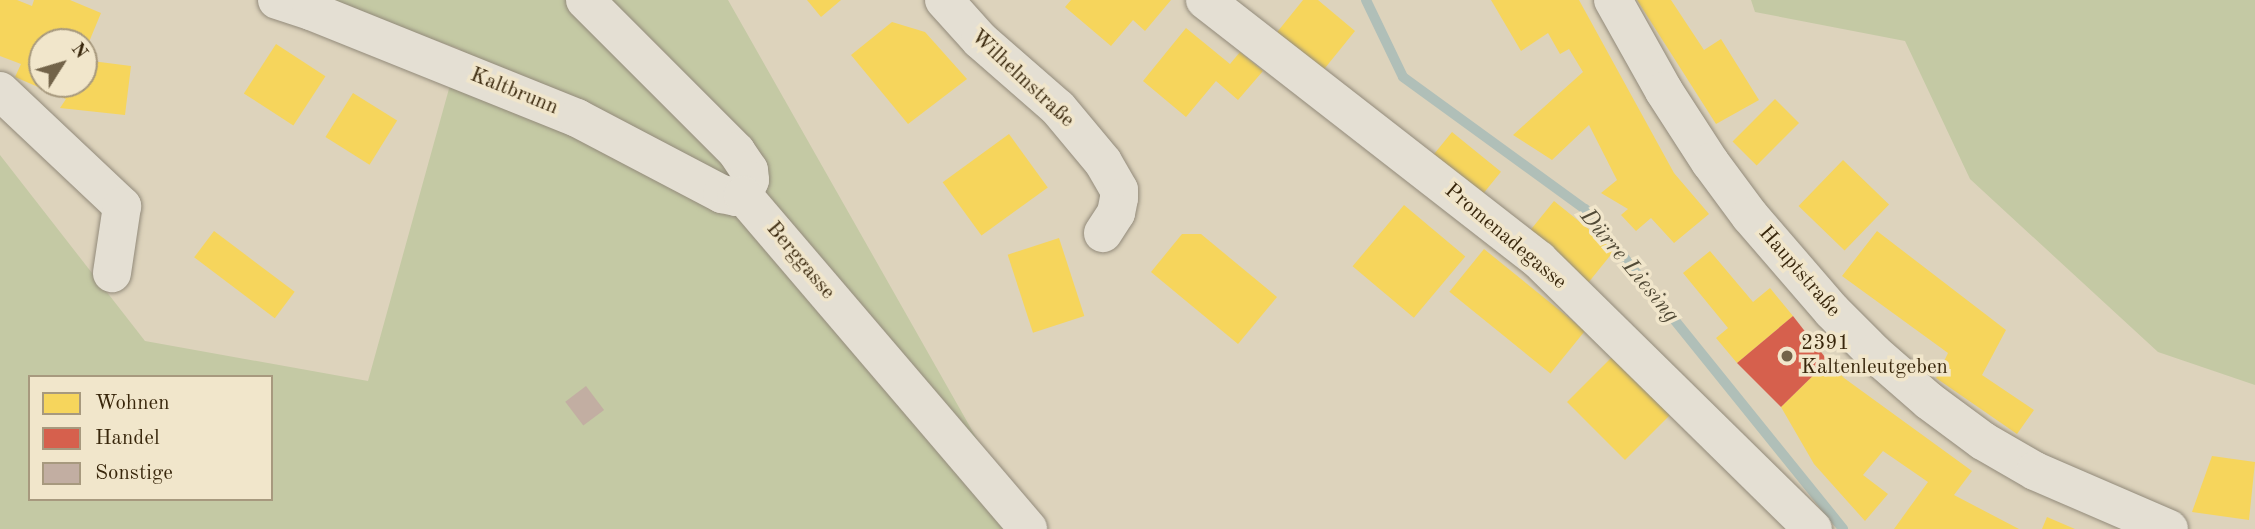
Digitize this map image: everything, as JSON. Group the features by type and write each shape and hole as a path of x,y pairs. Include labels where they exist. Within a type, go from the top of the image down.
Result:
{"street":[{"name":"Kaltbrunn","path":"277,0 311,10 576,117 722,194 737,197 743,195"},
{"path":"585,0 745,162 750,180 743,195"},
{"name":"Wilhelmstraße","path":"944,0 980,40 1058,108 1104,162 1119,190 1119,198 1116,213 1103,233"},
{"name":"Promenadegasse","path":"1205,0 1539,260 1813,529"},
{"name":"Hauptstraße","path":"1613,0 1664,91 1710,162 1787,258 1874,353 1929,401 2025,465 2169,529"},
{"path":"0,91 122,206 112,273"},
{"name":"Berggasse","path":"743,195 1028,529"}],"green space":[{"path":"320,0 728,0 1028,529 0,529 0,155 145,341 368,381 460,49"},
{"path":"1751,0 2255,0 2255,385 2158,352 1970,179 1905,41 1755,12"}],"building: Wohnen":[{"path":"0,0 17,0 32,6 34,0 70,0 101,13 95,28 28,28 28,83 15,77 21,64 0,56"},
{"path":"807,0 841,0 821,17"},
{"path":"1071,0 1171,0 1145,31 1133,20 1111,46 1065,7"},
{"path":"1303,0 1318,0 1355,31 1321,73 1274,36"},
{"path":"1491,0 1579,0 1674,173 1709,214 1674,243 1651,218 1636,231 1621,215 1628,209 1601,193 1617,180 1589,125 1552,160 1513,135 1583,72 1569,49 1560,54 1548,33 1521,51"},
{"path":"1637,0 1671,0 1704,50 1721,39 1759,100 1716,124"},
{"path":"892,22 925,32 967,79 908,124 851,55"},
{"path":"1186,28 1230,64 1240,52 1263,71 1238,100 1216,81 1186,117 1143,81"},
{"path":"276,44 325,76 293,126 244,93"},
{"path":"98,62 131,66 125,115 60,108 66,99 64,98 98,98"},
{"path":"353,93 397,121 370,165 325,137"},
{"path":"1775,99 1799,123 1757,165 1733,141"},
{"path":"1452,132 1501,172 1481,197 1432,157"},
{"path":"1009,134 1048,187 981,236 943,182"},
{"path":"1843,160 1889,204 1845,250 1799,206"},
{"path":"1554,201 1615,250 1584,287 1524,238"},
{"path":"1404,205 1465,256 1414,318 1353,266"},
{"path":"214,231 295,292 275,318 194,257"},
{"path":"1877,231 2006,330 1982,375 2034,410 2017,434 1936,378 1948,353 1842,276"},
{"path":"1182,234 1201,234 1277,297 1238,344 1151,272"},
{"path":"1059,238 1084,316 1033,333 1008,255"},
{"path":"1484,249 1585,331 1550,374 1449,292"},
{"path":"1710,251 1753,302 1770,288 1793,316 1737,363 1716,338 1728,328 1683,273"},
{"path":"1613,356 1671,414 1625,460 1567,402"},
{"path":"1828,361 1844,378 1972,471 1954,495 2019,529 1894,529 1928,482 1883,451 1863,475 1888,494 1865,521 1814,464 1781,407"},
{"path":"2212,456 2255,462 2249,520 2192,512"},
{"path":"2047,517 2075,529 2042,529"}],"building: Handel":[{"path":"1793,316 1828,361 1781,407 1737,363"}],"building: Sonstige":[{"path":"586,386 604,410 583,426 565,402"}],"waterway":[{"name":"Dürre Liesing","path":"1366,0 1403,77 1585,209 1843,529"}],"place":[{"name":"2391 Kaltenleutgeben","path":"1787,356"}]}
